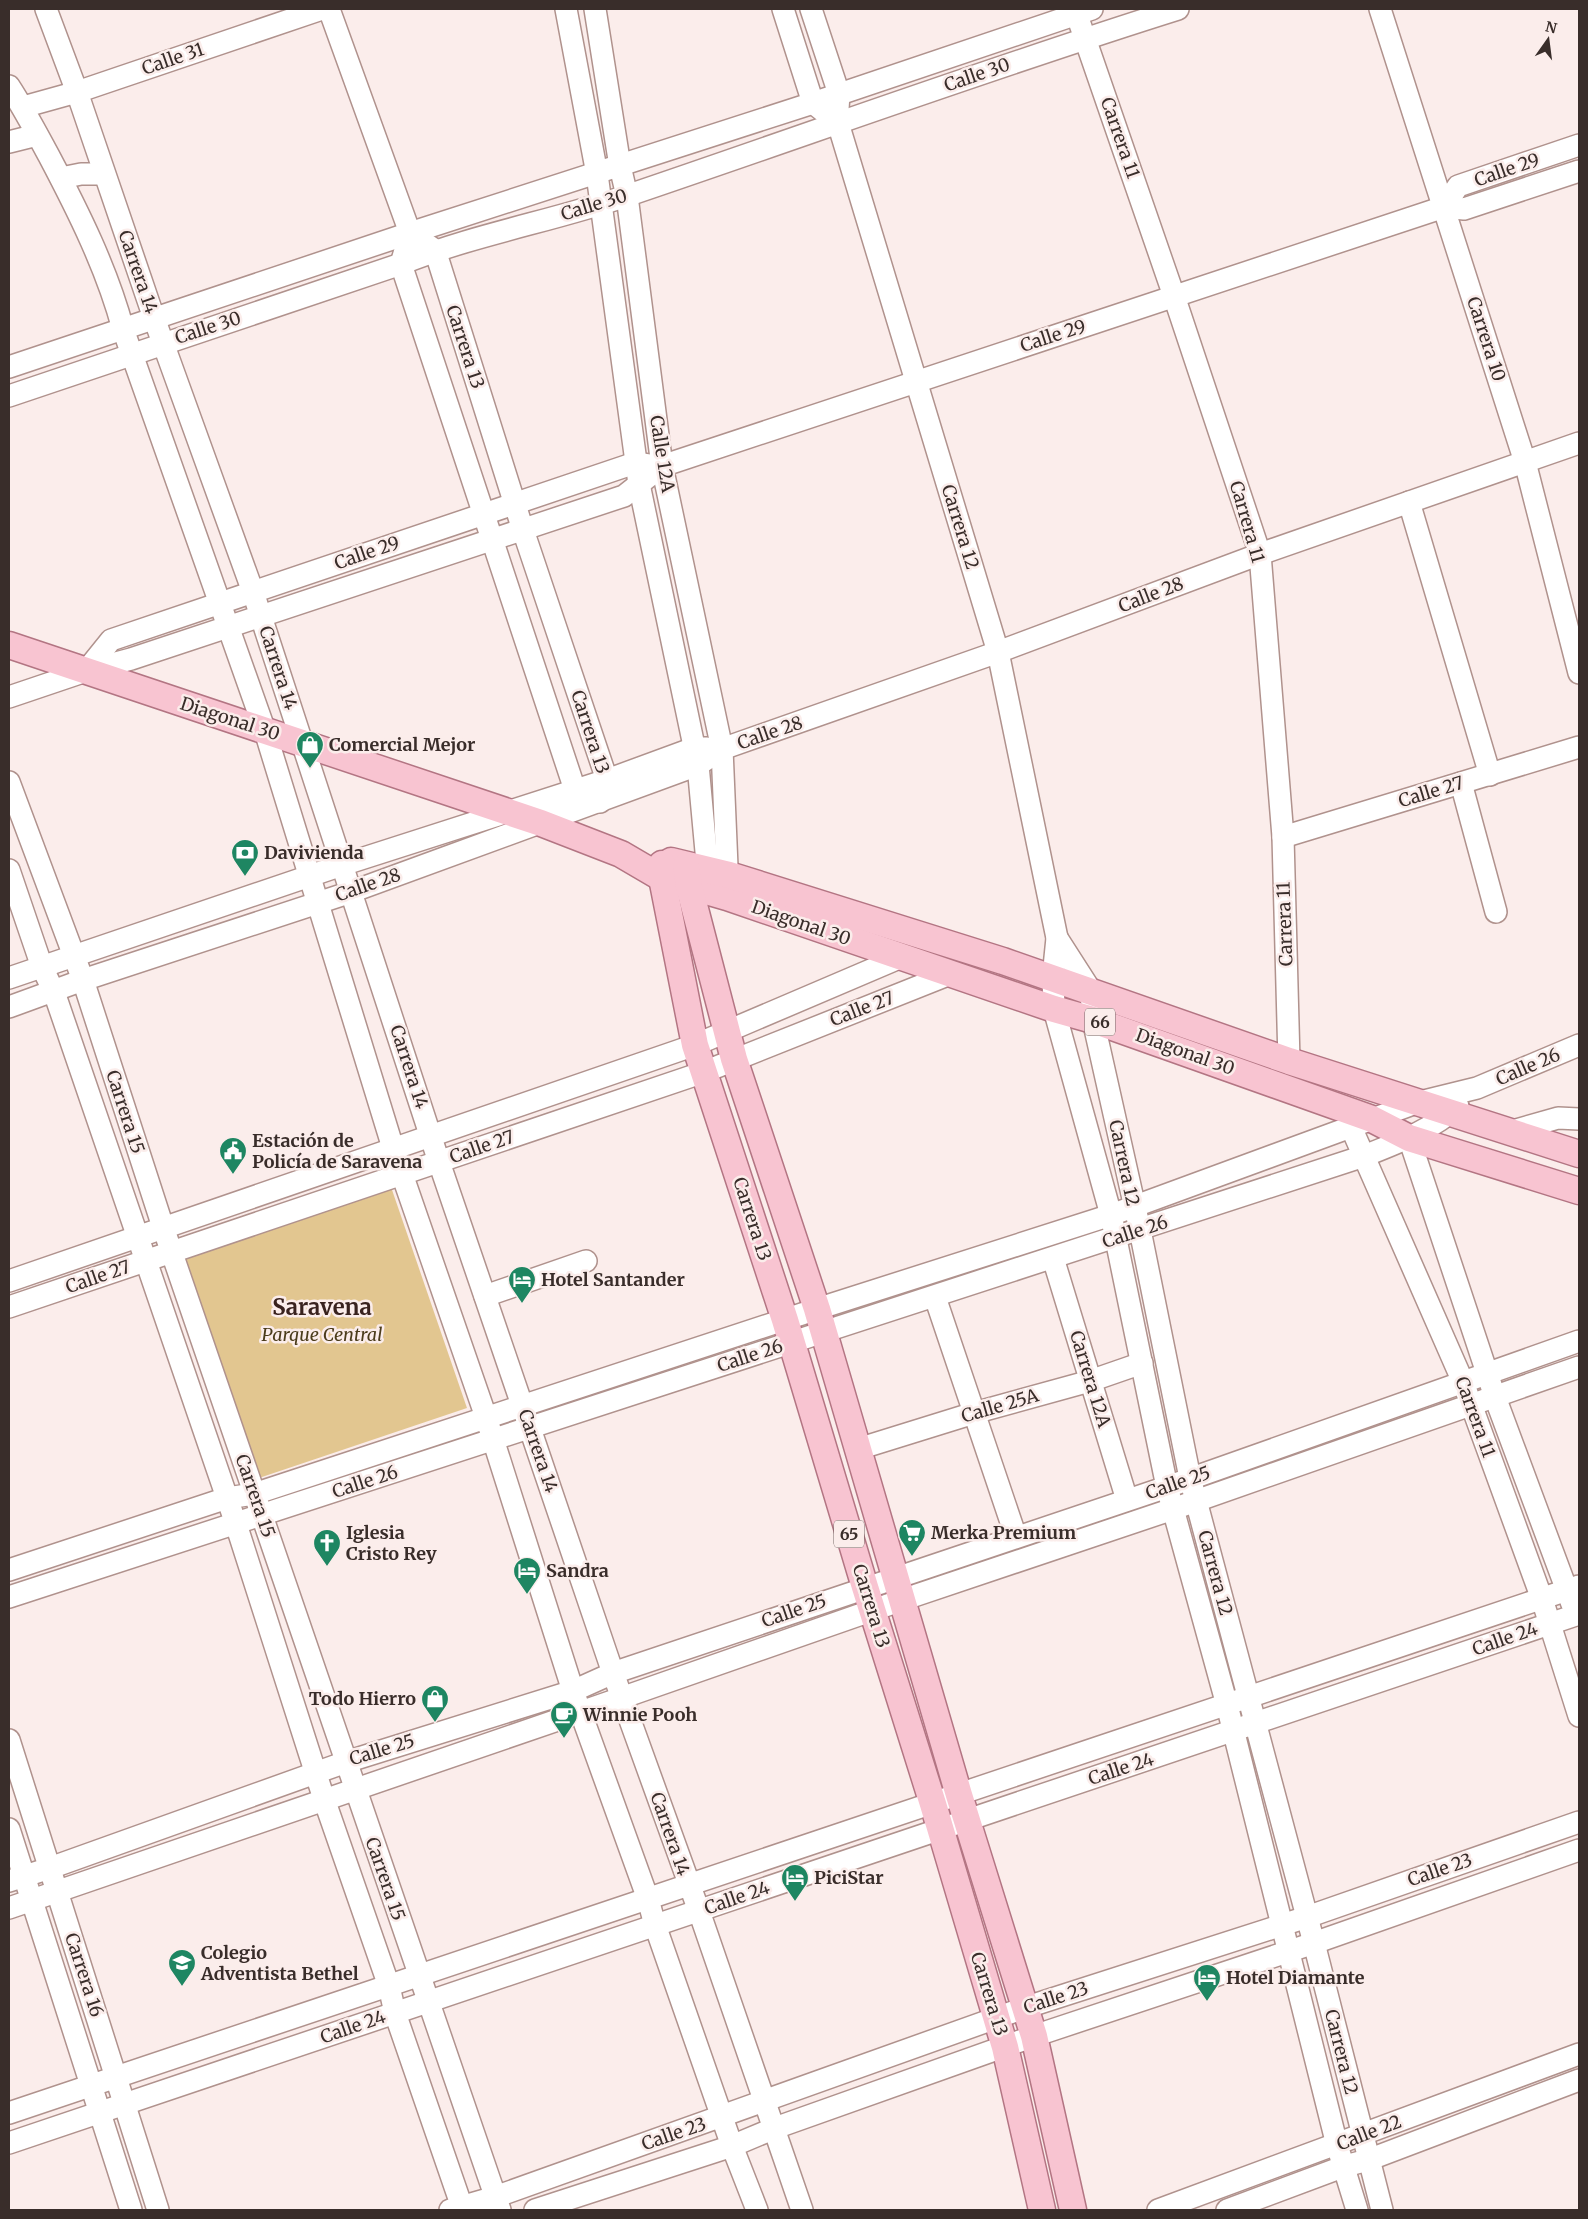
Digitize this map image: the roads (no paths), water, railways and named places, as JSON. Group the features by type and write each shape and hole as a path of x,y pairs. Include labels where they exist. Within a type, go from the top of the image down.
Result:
{"main road":[{"name":"Diagonal 30","path":"9,645 508,812 662,868 1053,977 1289,1061 1449,1114 1579,1154"},
{"name":"Carrera 13","path":"662,868 695,1045 789,1331 869,1599 933,1804 1005,2047 1042,2210"},
{"name":"Diagonal 30","path":"708,881 899,958 1093,1020 1361,1123 1579,1192"},
{"name":"Carrera 13","path":"708,881 728,1030 734,1059 821,1321 959,1794 1034,2036 1073,2210"}],"street":[{"name":"Carrera 14","path":"46,9 77,92 103,174 154,318 253,592 485,1296 613,1673 688,1885 699,1910 802,2210"},
{"name":"Calle 31","path":"23,107 77,92 322,9"},
{"path":"329,9 410,233 435,250"},
{"name":"Calle 12A","path":"566,9 598,174 637,474 696,756 708,881"},
{"name":"Calle 12A","path":"594,9 620,166 627,196 662,466 722,749 708,881"},
{"path":"783,9 813,103 838,123"},
{"name":"Carrera 12","path":"811,9 839,94 838,123 998,652 1057,938 1053,977 1054,1009 1111,1216 1167,1487 1234,1732 1337,2145 1357,2210"},
{"name":"Calle 30","path":"9,396 164,342 401,264 435,250 627,196 1085,38 1178,9"},
{"name":"Carrera 10","path":"1380,9 1525,462 1579,673"},
{"name":"Calle 30","path":"9,367 410,233 598,174 813,103 1081,10"},
{"name":"Carrera 11","path":"1081,10 1085,38 1260,554 1283,837 1289,1061"},
{"name":"Carrera 14","path":"9,86 23,107 76,210 116,302 123,329 265,731 393,1148 486,1417 573,1691 648,1899 655,1925 732,2146 757,2210"},
{"path":"9,142 38,135"},
{"name":"Calle 29","path":"1444,207 1458,186 1579,145"},
{"name":"Calle 29","path":"86,671 111,640 485,513 515,503 637,474 1444,207 1464,209 1579,171"},
{"path":"60,178 81,174 103,174"},
{"path":"401,264 410,233"},
{"name":"Carrera 13","path":"401,264 485,513 575,790 600,802 607,780 523,530 435,250"},
{"name":"Calle 28","path":"9,978 342,864 607,780 722,749 998,652 1260,554 1579,443"},
{"name":"Calle 29","path":"9,697 86,671 131,659 624,496 637,474"},
{"path":"1409,502 1490,775"},
{"name":"Calle 27","path":"1283,837 1490,775 1579,746"},
{"name":"Calle 28","path":"9,1007 83,980 351,892 541,824 600,802 696,756"},
{"name":"Carrera 15","path":"9,782 83,980 162,1227 497,2204"},
{"path":"1461,783 1496,912"},
{"name":"Carrera 15","path":"9,870 42,967 54,992 236,1524 317,1772 324,1799 389,1986 395,2013 458,2209"},
{"name":"Carrera 12","path":"1057,938 1091,991 1093,1020 1140,1230 1190,1478 1314,1943 1382,2210"},
{"name":"Calle 27","path":"9,1281 695,1045 899,958"},
{"name":"Calle 27","path":"9,1307 704,1072 950,974"},
{"name":"Calle 26","path":"9,1570 227,1498 254,1494 522,1405 821,1321 1416,1103 1477,1088 1579,1045"},
{"name":"Calle 26","path":"821,1321 935,1297 1364,1156 1408,1138 1449,1114 1477,1088"},
{"path":"1509,1132 1558,1118 1579,1119"},
{"name":"Carrera 11","path":"1361,1123 1364,1156 1464,1382 1551,1624 1579,1716"},
{"name":"Carrera 11","path":"1408,1138 1495,1397 1573,1588 1578,1619"},
{"name":"Carrera 12A","path":"1053,1258 1127,1500"},
{"path":"485,1296 586,1261"},
{"path":"935,1297 1016,1537"},
{"name":"Calle 26","path":"9,1597 530,1428 789,1331"},
{"name":"Calle 25","path":"898,1589 1016,1537 1167,1487 1579,1341"},
{"name":"Calle 25A","path":"858,1449 974,1412 1090,1381 1142,1363"},
{"name":"Calle 25","path":"9,1908 581,1712 898,1589 1173,1509 1579,1367"},
{"name":"Calle 24","path":"9,2113 1573,1588"},
{"name":"Calle 25","path":"16,1878 50,1868 346,1762 573,1691 613,1673 869,1599"},
{"name":"Calle 24","path":"9,2143 1551,1624 1578,1619"},
{"name":"Carrera 16","path":"9,1740 158,2210"},
{"name":"Calle 23","path":"458,2209 497,2204 764,2101 1024,2008 1307,1917 1579,1822"},
{"name":"Carrera 16","path":"9,1829 16,1878 32,1900 130,2210"},
{"name":"Calle 23","path":"535,2210 732,2146 775,2128 1034,2036 1314,1943 1579,1850"},
{"name":"Calle 22","path":"1158,2210 1579,2054"},
{"name":"Calle 22","path":"1227,2210 1345,2166 1368,2160 1579,2080"}],"place":[{"name":"Comercial Mejor","path":"310,769"},
{"name":"Davivienda","path":"245,877"},
{"name":"Estación de Policía de Saravena","path":"233,1175"},
{"name":"Hotel Santander","path":"522,1304"},
{"name":"Merka Premium","path":"912,1557"},
{"name":"Iglesia Cristo Rey","path":"327,1567"},
{"name":"Sandra","path":"527,1595"},
{"name":"Todo Hierro","path":"435,1723"},
{"name":"Winnie Pooh","path":"564,1739"},
{"name":"PiciStar","path":"795,1902"},
{"name":"Colegio Adventista Bethel","path":"182,1987"},
{"name":"Hotel Diamante","path":"1207,2002"}],"district":[{"name":"Saravena","path":"322,1307"}],"park label":[{"name":"Parque Central","path":"322,1335"}]}
